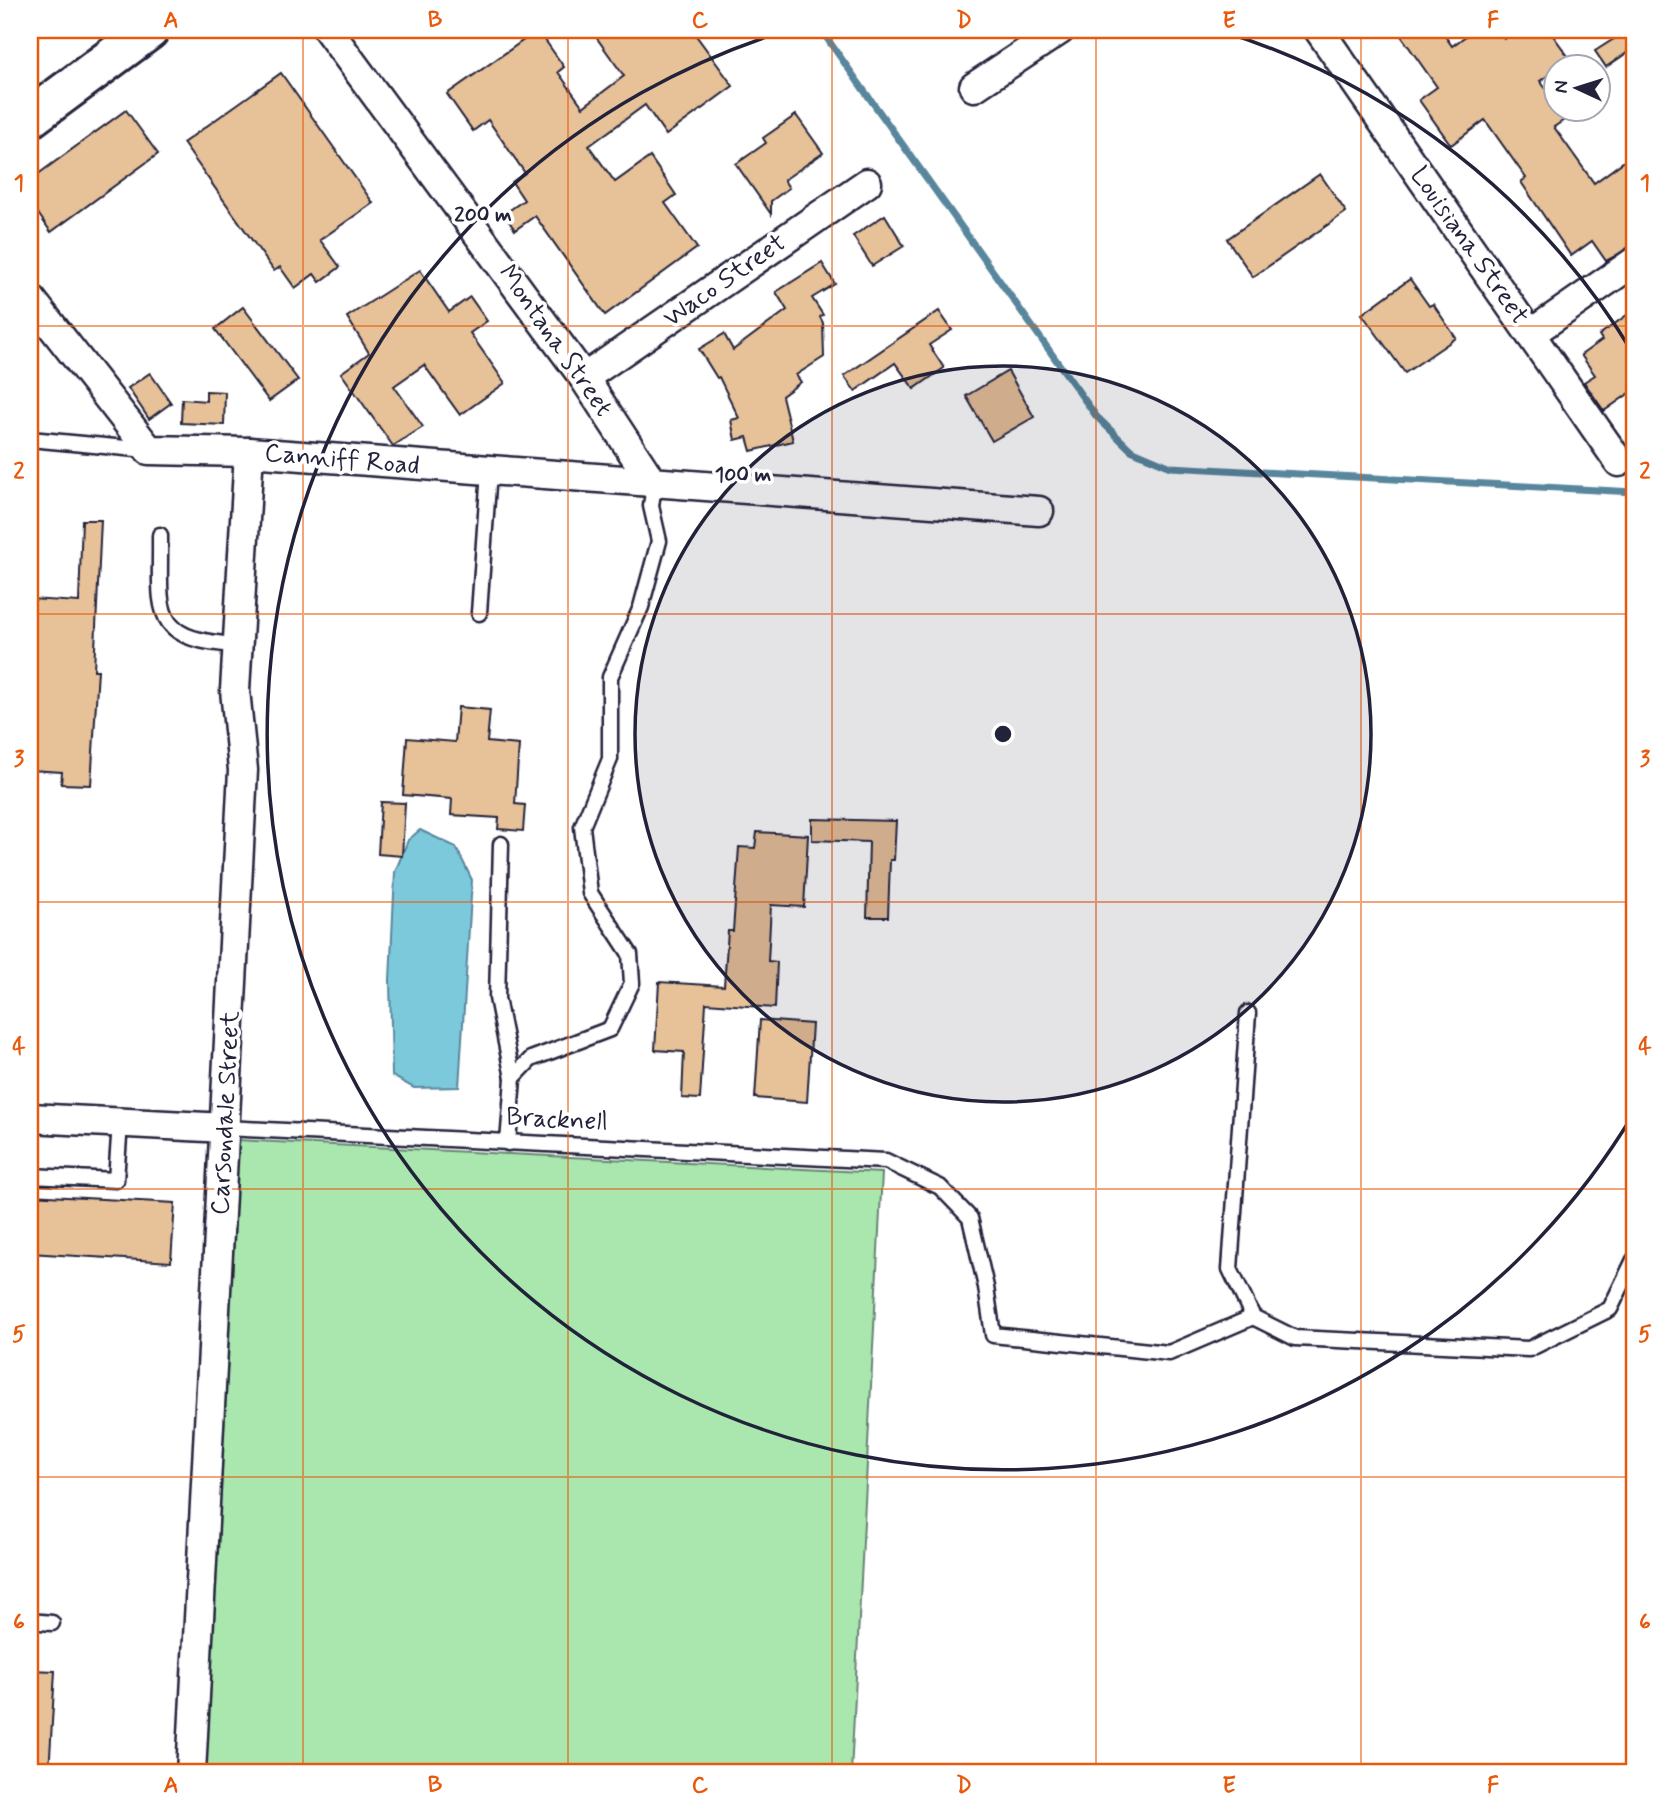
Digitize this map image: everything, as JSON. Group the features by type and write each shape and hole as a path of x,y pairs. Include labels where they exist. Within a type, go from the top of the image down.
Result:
{"street":[{"path":"30,118 149,30"},
{"name":"Montana Street","path":"328,30 583,378 654,485"},
{"path":"974,86 1060,30"},
{"name":"Louisiana Street","path":"1319,30 1619,461"},
{"name":"Waco Street","path":"583,378 867,183"},
{"path":"1530,334 1634,262"},
{"path":"30,298 149,450"},
{"name":"Canniff Road","path":"149,450 249,452 654,485 1039,511"},
{"name":"Carsondale Street","path":"191,1773 243,770 235,690 249,452"},
{"path":"30,1118 226,1128"}],"lane":[{"name":"Canniff Road","path":"30,439 149,450"},
{"path":"479,613 489,471"},
{"path":"513,1078 531,1059 610,1029 632,983 630,954 590,893 582,828 610,760 610,677 641,607 659,541 651,506 654,485"},
{"path":"160,535 161,600 165,618 176,633 192,640 238,645"},
{"path":"501,844 497,998 513,1078 508,1143"},
{"path":"1248,1013 1230,1269 1252,1317 1295,1338 1529,1349 1610,1309 1634,1260"},
{"path":"30,1176 116,1180 120,1123"},
{"name":"Bracknell","path":"226,1128 886,1161 940,1188 970,1219 986,1287 993,1335 1169,1353 1252,1317"},
{"path":"30,1621 52,1623"}],"green space":[{"path":"237,1140 882,1173 851,1773 204,1773"}],"water":[{"path":"420,830 456,847 472,880 459,1087 414,1088 392,1076 390,980 395,872 408,840"}],"building":[{"path":"538,30 564,67 558,72 583,107 624,76 591,30 692,30 733,86 666,135 645,105 589,146 615,182 650,157 676,195 665,203 697,248 605,315 535,216 515,230 504,214 524,200 512,182 525,173 488,120 473,131 447,94"},
{"path":"1397,30 1441,30 1452,46 1474,30 1497,30 1504,39 1517,30 1549,30 1565,52 1542,52 1542,122 1561,122 1554,127 1594,183 1634,154 1634,246 1606,261 1592,241 1571,256 1521,182 1526,178 1485,120 1451,145 1419,100 1437,87"},
{"path":"1628,30 1634,30 1634,48 1612,63 1612,52 1595,51"},
{"path":"281,73 373,203 320,240 340,267 320,282 314,274 295,288 280,267 274,271 183,143"},
{"path":"126,110 158,154 51,232 30,202 30,180"},
{"path":"796,115 823,153 784,180 789,188 771,201 771,214 736,164 766,143 763,138"},
{"path":"1320,174 1346,212 1253,277 1227,239"},
{"path":"885,215 904,246 872,266 853,236"},
{"path":"822,263 835,284 812,298 823,315 820,317 823,323 824,357 796,375 801,382 782,396 793,441 751,451 747,437 735,440 731,420 739,418 719,377 717,378 699,349 724,334 733,350 787,310 776,292"},
{"path":"420,270 449,312 470,297 487,321 470,333 505,383 460,415 424,365 394,386 423,427 393,446 341,373 369,353 347,317"},
{"path":"1410,279 1429,306 1433,304 1456,338 1405,373 1362,314"},
{"path":"243,307 298,380 269,401 215,329"},
{"path":"1634,310 1634,390 1604,411 1584,382 1595,375 1581,355 1602,340 1599,335"},
{"path":"939,311 952,330 929,345 944,368 914,389 895,363 855,391 844,376"},
{"path":"1008,371 1034,417 992,441 966,396"},
{"path":"150,373 171,403 149,419 128,388"},
{"path":"206,391 225,392 224,425 181,423 182,399 206,401"},
{"path":"82,520 101,520 94,670 98,670 91,785 61,784 62,772 30,770 30,599 79,602"},
{"path":"458,707 490,710 487,742 519,745 515,804 525,805 523,831 498,829 499,818 451,815 452,799 403,795 407,738 455,742"},
{"path":"381,802 405,803 402,856 378,854"},
{"path":"812,819 896,821 894,860 890,860 888,917 867,917 869,842 812,840"},
{"path":"757,832 808,835 804,907 771,905 768,961 777,962 775,1008 706,1003 700,1099 682,1098 684,1052 655,1050 659,982 724,986 728,931 733,931 739,847 755,848"},
{"path":"760,1020 812,1024 807,1102 755,1098"},
{"path":"30,1195 175,1203 171,1262 30,1253"},
{"path":"30,1670 55,1671 49,1773 30,1773"}],"waterway":[{"path":"821,30 1096,416 1131,450 1171,467 1634,492"}]}
